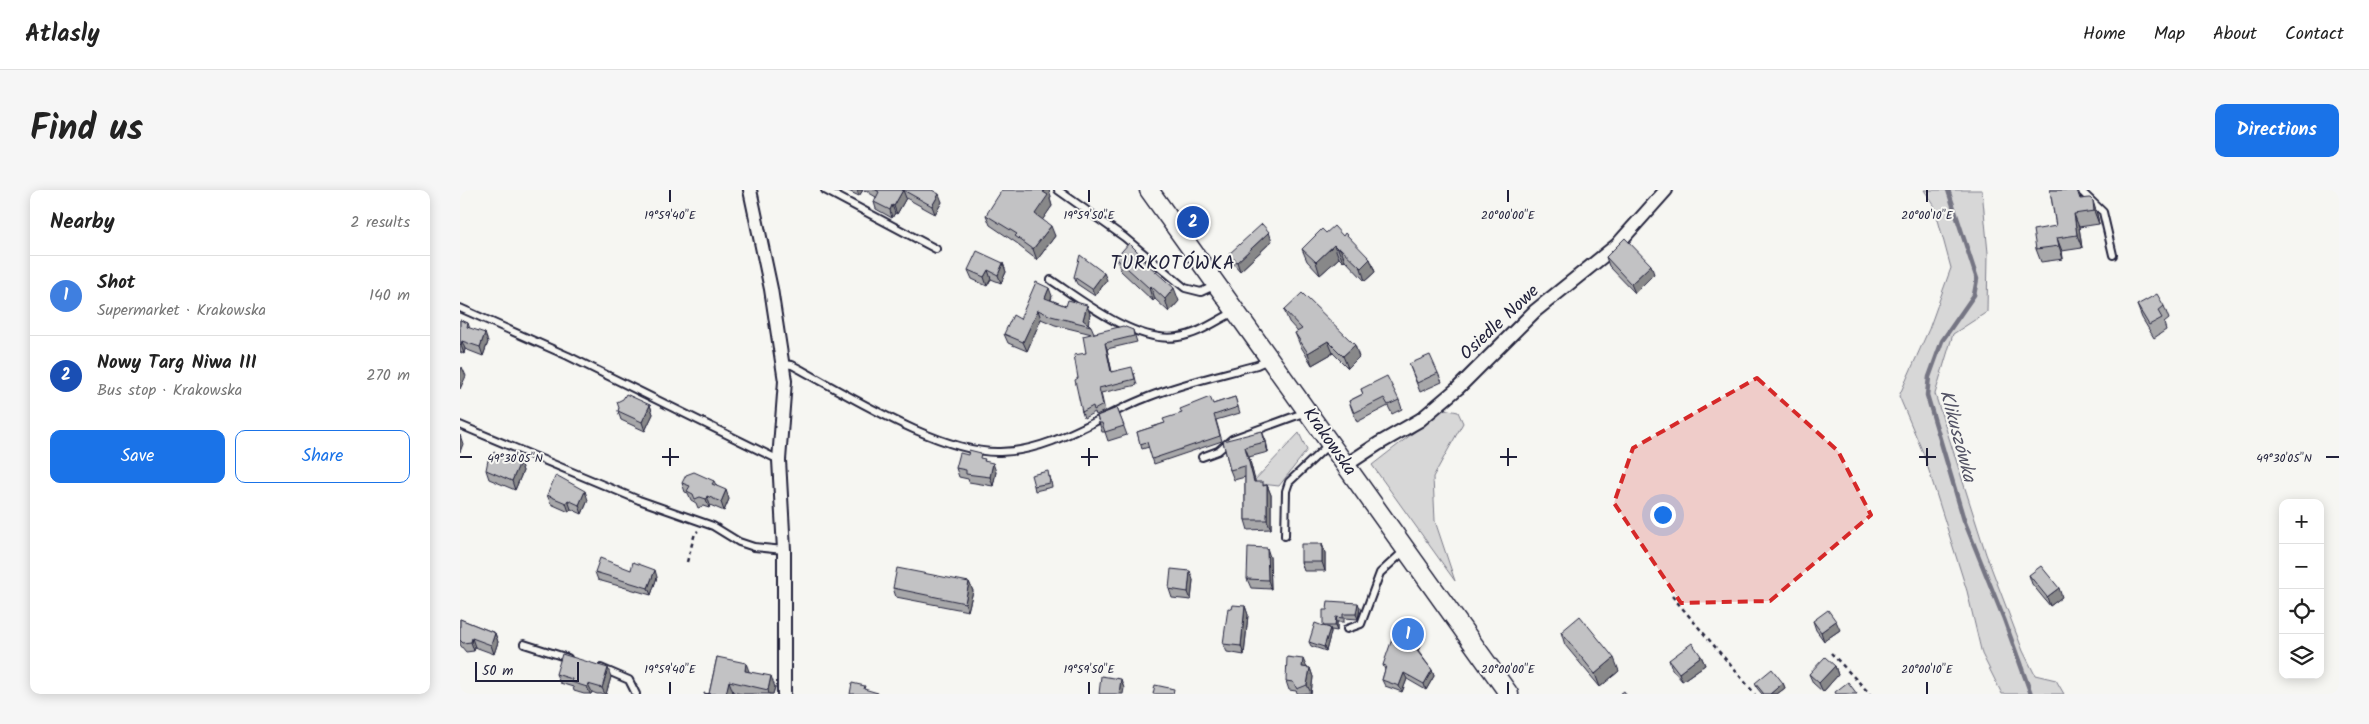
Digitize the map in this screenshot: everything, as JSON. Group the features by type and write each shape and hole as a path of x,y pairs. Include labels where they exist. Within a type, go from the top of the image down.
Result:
{"main road":[{"name":"Krakowska","path":"1149,190 1406,549 1503,692"}],"street":[{"path":"750,190 771,289 785,381 779,460 784,550 784,694"},
{"name":"Osiedle Nowe","path":"1346,465 1420,420 1450,394 1535,311 1617,245 1666,190"}],"lane":[{"path":"825,190 936,249"},
{"path":"1058,190 1124,237 1185,288 1201,292 1217,285"},
{"path":"2080,190 2103,212 2113,255"},
{"path":"1051,280 1098,312 1127,326 1155,336 1177,338 1189,335 1236,310"},
{"path":"460,308 568,356 779,460"},
{"path":"783,364 792,365 894,419 942,440 968,448 998,452 1022,450 1059,439 1149,397 1257,365 1270,359"},
{"path":"1202,457 1218,451 1232,439 1308,412"},
{"path":"460,425 639,500 712,526 747,545 784,550"},
{"path":"1285,536 1288,482 1330,443"},
{"path":"1347,628 1361,624 1380,573 1406,549"},
{"path":"524,644 576,660"},
{"path":"593,666 619,674 629,680 636,694"}],"path":[{"path":"687,562 695,533 704,526 712,526"},
{"path":"1672,596 1756,694"},
{"path":"1831,653 1870,694"}],"highlighted area":[{"path":"1757,378 1838,451 1871,515 1770,601 1681,603 1614,503 1633,448"}],"shaded area":[{"path":"1924,190 1982,190 1988,253 1987,312 1953,334 1935,394 1986,554 2023,651 2035,675 2056,680 2064,694 2002,694 1982,654 1967,591 1924,455 1899,396 1929,329 1951,268 1934,205"},
{"path":"1444,409 1458,412 1463,423 1433,477 1435,521 1455,581 1372,465"},
{"path":"1299,433 1307,450 1279,486 1252,483"}],"building":[{"path":"876,190 903,190 890,210 874,202 879,192"},
{"path":"903,190 932,190 939,194 932,206"},
{"path":"1002,190 1045,190 1043,192 1048,195 1035,214 1051,226 1033,249 1015,236 1017,234 986,215"},
{"path":"2050,190 2077,190 2080,199 2090,198 2093,201 2094,211 2074,214 2077,235 2057,238 2059,246 2036,249 2033,230 2056,226"},
{"path":"1262,224 1269,232 1237,262 1229,254"},
{"path":"1334,226 1343,236 1345,233 1370,259 1361,268 1340,248 1338,249 1334,245 1316,262 1302,249 1322,229 1326,233"},
{"path":"1625,238 1651,265 1631,284 1606,257"},
{"path":"1129,243 1138,252 1136,254 1174,288 1165,299 1151,286 1149,288 1116,258"},
{"path":"977,251 1003,263 998,275 988,270 984,277 968,270"},
{"path":"1080,255 1104,273 1092,289 1074,277"},
{"path":"1036,282 1049,288 1045,298 1066,306 1068,300 1087,305 1083,320 1091,326 1051,316 1038,310 1023,342 1004,334 1013,315 1020,319"},
{"path":"1302,293 1355,345 1343,356 1328,341 1308,353 1295,333 1302,329 1284,310"},
{"path":"2157,294 2164,306 2158,311 2162,318 2149,325 2137,305"},
{"path":"460,320 468,323 467,327 485,333 480,347 462,341 460,344"},
{"path":"1123,326 1133,330 1134,336 1105,343 1111,372 1132,367 1135,379 1099,388 1103,405 1094,410 1093,406 1082,412 1075,380 1078,378 1074,355 1086,353 1083,336"},
{"path":"1430,355 1438,373 1417,383 1409,364"},
{"path":"1387,376 1399,400 1388,405 1384,398 1354,413 1349,401 1363,394 1361,389"},
{"path":"626,394 650,405 642,422 618,411 617,402 623,399"},
{"path":"1210,397 1213,404 1235,397 1238,407 1214,415 1220,436 1152,459 1147,442 1140,444 1137,432 1165,423 1163,419 1182,413 1180,409"},
{"path":"1117,408 1124,426 1105,432 1097,416"},
{"path":"1262,431 1265,442 1245,447 1254,482 1263,482 1263,486 1267,485 1267,520 1245,520 1245,466 1230,470 1223,441"},
{"path":"969,450 981,453 980,458 993,463 990,477 966,474 966,470 956,468 960,453 968,455"},
{"path":"494,452 520,462 512,481 486,470 488,460"},
{"path":"1048,471 1050,483 1034,486 1031,475"},
{"path":"694,472 714,481 712,484 726,490 721,502 707,496 706,499 700,497 695,499 693,494 687,491 690,486 682,483 686,475"},
{"path":"556,475 585,491 579,505 568,500 566,503 547,495"},
{"path":"1301,544 1322,544 1322,562 1301,562"},
{"path":"1248,547 1267,548 1268,580 1247,579"},
{"path":"600,558 631,570 633,562 655,570 648,588 595,572"},
{"path":"2041,566 2059,588 2047,597 2029,575"},
{"path":"897,568 969,582 965,603 893,588"},
{"path":"1171,569 1190,571 1188,592 1169,589"},
{"path":"1328,601 1358,603 1356,614 1343,614 1343,618 1336,617 1335,626 1323,626 1323,610 1327,610"},
{"path":"1233,605 1245,606 1241,646 1223,644 1228,608 1232,609"},
{"path":"1828,610 1836,621 1821,632 1813,621"},
{"path":"1580,616 1614,658 1595,674 1561,632"},
{"path":"460,619 495,633 491,645 472,638 471,642 463,643 460,640"},
{"path":"1315,623 1330,628 1324,647 1309,642"},
{"path":"1397,625 1420,635 1414,647 1432,670 1424,684 1404,673 1399,686 1382,680 1386,666 1383,665"},
{"path":"1692,643 1701,656 1679,673 1669,660"},
{"path":"562,654 608,668 602,688 588,684 587,687 571,682 572,679 556,674"},
{"path":"717,657 746,663 745,671 771,676 768,690 729,681 726,694 709,694"},
{"path":"1287,657 1303,659 1302,667 1310,668 1307,685 1297,689 1293,682 1286,681"},
{"path":"1825,657 1835,666 1819,683 1809,674"},
{"path":"1772,669 1783,683 1770,694 1764,694 1755,683"},
{"path":"1101,676 1121,679 1119,694 1099,694"},
{"path":"1848,682 1857,694 1836,694 1835,692"},
{"path":"852,683 865,686 864,689 878,694 850,694"},
{"path":"1155,685 1174,689 1173,694 1153,694"}],"waterway":[{"name":"Klikuszówka","path":"1948,190 1977,279 1974,295 1942,341 1929,377 1927,395 1964,520 2004,619 2031,694"}],"place":[{"name":"Nowy Targ Niwa III","path":"1193,222"},
{"name":"Shot","path":"1408,634"}],"district":[{"name":"TURKOTÓWKA","path":"1173,264"}]}
